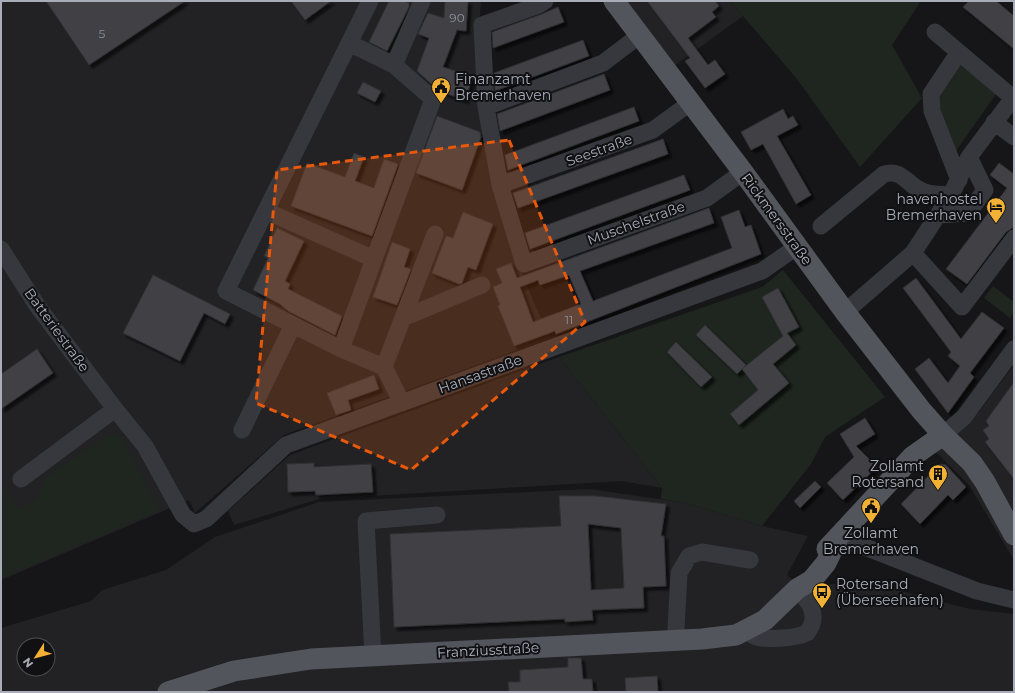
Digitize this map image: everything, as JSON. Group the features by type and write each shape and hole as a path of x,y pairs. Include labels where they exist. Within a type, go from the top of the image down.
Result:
{"main road":[{"name":"Rickmersstraße","path":"614,1 798,246 845,312 942,435 972,463 985,482 1014,535"},
{"name":"Franziusstraße","path":"168,692 214,677 260,666 311,659 373,656 495,655 723,637 746,631 765,620 797,590 808,584 820,572 837,540 856,516 913,456 942,435"}],"street":[{"path":"370,1 226,291 341,349 384,367 402,403"},
{"path":"394,65 422,1"},
{"path":"500,185 486,107 482,25 539,5 545,1"},
{"path":"845,312 913,253 939,216 959,180 969,158 994,122 1014,98 935,32"},
{"path":"486,107 603,63 640,35"},
{"path":"341,349 433,99 394,65 349,43"},
{"path":"959,52 931,94 932,111 959,180"},
{"name":"Seestraße","path":"500,185 653,130 690,103"},
{"path":"994,122 1014,138"},
{"path":"939,216 968,213 985,190 969,158"},
{"path":"821,226 884,174 892,171 898,173 924,192 951,195"},
{"name":"Muschelstraße","path":"500,185 524,264 707,198 743,172"},
{"path":"266,211 374,258"},
{"path":"384,367 435,234"},
{"path":"913,253 962,307 1013,242"},
{"name":"Hansastraße","path":"183,515 194,524 206,519 286,445 762,272 798,246"},
{"name":"Batteriestraße","path":"1,249 38,307 115,409 145,446 183,515"},
{"path":"403,318 482,285"},
{"path":"242,430 294,325"},
{"path":"942,435 964,417 1014,349"},
{"path":"21,479 115,409"},
{"path":"373,656 366,521 437,515"},
{"path":"837,540 860,545 977,591 1014,600"},
{"path":"678,640 676,629 679,573 689,556 702,552 750,560"},
{"path":"746,631 757,637 802,636 811,628 813,623 813,610 810,603 797,590"}],"highlighted area":[{"path":"509,140 585,322 411,470 256,403 277,170"}],"shaded area":[{"path":"1,1 481,1 479,27 519,264 534,303 551,338 284,435 195,513 189,500 1,580"},
{"path":"625,1 730,1 743,16 674,66"},
{"path":"730,1 921,1 892,45 922,98 860,167 797,79"},
{"path":"960,60 998,91 956,151 944,122 937,96"},
{"path":"783,270 885,397 825,437 811,464 762,526 686,503 661,499 662,488 559,357 762,287"},
{"path":"993,286 1014,302 1014,312 1010,318 984,298"},
{"path":"559,357 662,488 622,481 319,499 234,525 228,511 290,455"},
{"path":"1014,365 1014,560 969,485 936,452 978,413"},
{"path":"114,434 124,442 160,510 1,578 1,485 19,510 37,498 48,476 106,436"},
{"path":"590,489 686,503 762,526 808,536 787,575 811,594 830,584 853,583 877,585 970,609 1014,614 1014,692 1,692 1,628 91,601 102,590 166,570 215,537 319,502"}],"building":[{"path":"46,1 185,1 89,65"},
{"path":"291,1 331,1 305,20"},
{"path":"389,1 404,1 409,3 409,7 387,51 369,42"},
{"path":"445,1 468,1 466,31 457,30 443,67 473,77 465,100 439,91 417,71 429,38 418,34 428,13 444,18"},
{"path":"647,1 715,1 719,6 712,12 716,17 688,38 708,65 715,60 725,74 705,88 685,61 690,58"},
{"path":"969,1 996,1 1014,16 1014,49 963,7"},
{"path":"558,7 564,22 493,48 492,32"},
{"path":"583,40 589,56 495,91 494,73"},
{"path":"604,74 610,90 500,131 497,114"},
{"path":"363,82 381,91 375,102 357,93"},
{"path":"634,107 639,121 508,170 505,155"},
{"path":"783,109 788,119 793,116 798,125 777,136 811,195 796,204 763,144 751,150 741,132"},
{"path":"437,116 480,132 481,137 462,190 416,173"},
{"path":"663,139 668,154 518,208 513,193"},
{"path":"354,153 364,157 355,181 374,188 384,159 398,164 372,236 291,206 307,163 345,177"},
{"name":"havenhostel Bremerhaven","path":"999,163 1014,174 1014,227 1006,232 967,284 946,269 1007,188 990,175"},
{"path":"684,175 690,190 530,249 525,233"},
{"path":"709,208 714,223 580,271 593,301 732,248 721,217 739,210 745,227 751,225 761,254 556,334 555,331 514,346 498,306 500,305 493,287 502,283 496,269 511,263 517,278","holes":["569,275 581,304 533,322 520,287 538,280 540,285"]},
{"path":"463,212 493,224 476,270 468,267 462,283 459,284 432,273 446,236 453,238"},
{"path":"277,228 304,241 285,281 290,284 288,289 342,316 335,335 288,311 280,304 253,290 268,258 264,256"},
{"path":"392,242 410,249 404,267 411,269 397,305 373,297"},
{"path":"153,275 230,314 225,324 204,313 180,361 123,333"},
{"path":"916,278 961,339 982,312 1004,328 970,373 974,377 948,413 915,369 929,358 948,383 960,366 948,356 951,352 903,288"},
{"path":"778,288 799,327 787,333 796,345 773,364 789,383 739,425 730,414 758,390 742,369 783,336 762,297"},
{"path":"705,325 746,365 737,374 696,335"},
{"path":"676,342 712,377 701,387 667,352"},
{"path":"37,349 53,373 1,409 1,374"},
{"path":"374,375 379,389 348,400 351,410 336,415 327,393"},
{"path":"1014,382 1014,479 985,442 989,439 983,430 989,426 986,421"},
{"path":"865,418 875,434 856,446 877,467 843,500 827,483 854,457 840,434"},
{"path":"314,463 314,467 371,464 373,492 316,495 315,491 288,492 287,464"},
{"name":"Zollamt Rotersand","path":"940,464 946,465 966,487 953,500 948,495 920,524 901,504"},
{"path":"815,481 821,487 800,508 794,501"},
{"path":"559,496 596,496 666,504 661,536 664,536 666,586 643,587 644,608 592,610 593,620 565,622 565,619 394,627 390,534 561,526","holes":["588,524 621,528 624,588 591,590"]},
{"path":"568,658 581,658 583,679 592,679 593,692 509,692 508,682 520,682 520,670 568,667"},
{"path":"657,676 658,692 626,692 625,678"}],"place":[{"name":"Finanzamt Bremerhaven","path":"441,104"},
{"name":"havenhostel Bremerhaven","path":"996,224"},
{"name":"Zollamt Rotersand","path":"938,491"},
{"name":"Zollamt Bremerhaven","path":"871,524"},
{"name":"Rotersand (Überseehafen)","path":"822,609"}]}
